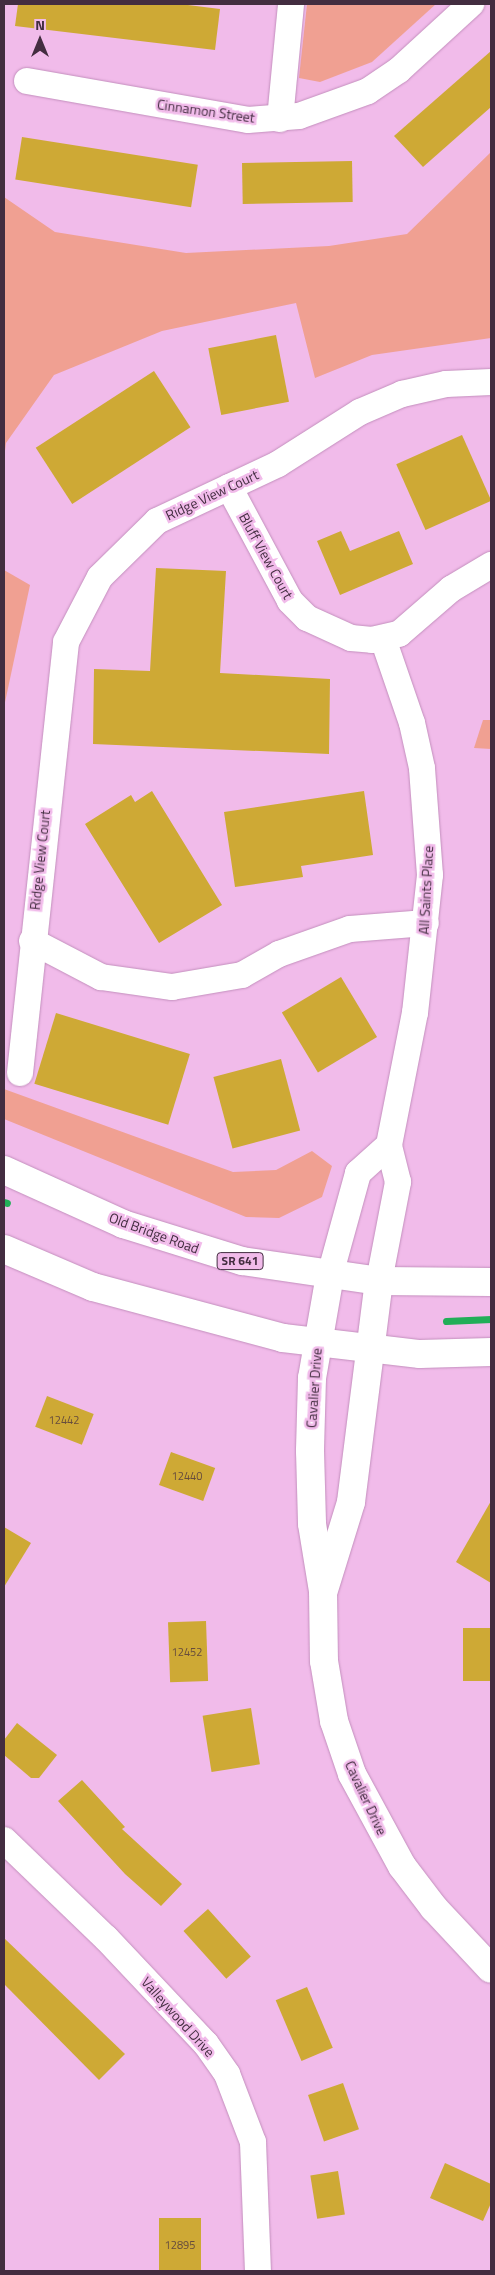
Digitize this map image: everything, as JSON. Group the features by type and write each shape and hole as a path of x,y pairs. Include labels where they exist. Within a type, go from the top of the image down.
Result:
{"street":[{"path":"280,119 291,4"},
{"name":"Cinnamon Street","path":"27,81 248,120 280,119 335,106 368,91 399,70 471,4"},
{"name":"Ridge View Court","path":"20,1073 32,941 66,642 80,608 129,544 190,502 278,464 360,412 402,394 446,384 491,382"},
{"name":"Bluff View Court","path":"229,486 290,601 307,618 351,638 383,639 416,623 451,589 491,564"},
{"name":"All Saints Place","path":"379,1281 398,1182 389,1145 415,1013 426,923 428,821 422,768 412,723 383,639"},
{"path":"32,941 101,977 172,987 242,975 279,954 350,929 426,923"},
{"path":"330,1275 358,1173 389,1145"},
{"name":"Old Bridge Road","path":"4,1170 189,1247 242,1261 379,1281 491,1282"},
{"path":"4,1249 55,1274 187,1316 317,1343 372,1350 491,1352"},
{"name":"Cavalier Drive","path":"330,1275 317,1343 310,1420 311,1507 323,1591 324,1661 334,1721 352,1774 402,1866 434,1908 491,1969"},
{"name":"Cavalier Drive","path":"323,1591 348,1516 372,1350 379,1281"},
{"name":"Valleywood Drive","path":"4,1840 106,1938 206,2044 227,2074 253,2142 258,2271"}],"shaded area":[{"path":"307,4 436,4 372,62 320,82 299,78"},
{"path":"491,152 491,338 372,355 315,378 296,303 162,331 54,375 6,443 4,459 4,197 55,232 186,253 329,246 407,234"},
{"path":"4,570 30,585 4,707"},
{"path":"483,720 491,720 491,749 474,748"},
{"path":"4,1089 233,1172 276,1170 312,1151 332,1166 322,1197 279,1218 246,1217 4,1119"}],"building":[{"path":"18,4 180,4 220,9 215,50 15,26"},
{"path":"491,51 491,107 423,167 394,136"},
{"path":"22,137 198,165 191,207 15,179"},
{"path":"352,161 353,202 243,204 242,163"},
{"path":"276,335 289,402 221,415 208,348"},
{"path":"154,371 190,427 72,504 36,448"},
{"path":"462,435 491,501 426,530 396,464"},
{"path":"341,531 350,551 399,531 413,564 340,595 317,541"},
{"path":"156,568 226,571 220,673 330,679 329,754 93,744 94,669 150,671"},
{"path":"152,791 222,905 159,943 85,824 131,795 135,802"},
{"path":"364,791 373,855 301,866 303,877 235,887 224,812"},
{"path":"341,977 377,1037 318,1073 282,1013"},
{"path":"56,1013 190,1054 168,1125 34,1084"},
{"path":"281,1059 300,1130 233,1149 213,1077"},
{"path":"47,1396 94,1414 82,1445 35,1427"},
{"path":"171,1452 215,1468 203,1501 159,1485"},
{"path":"491,1501 491,1583 456,1562"},
{"path":"4,1527 31,1543 4,1587"},
{"path":"206,1621 208,1681 170,1682 168,1622"},
{"path":"463,1628 491,1628 491,1681 463,1681"},
{"path":"251,1708 260,1764 212,1772 203,1716"},
{"path":"17,1723 57,1755 39,1778 31,1778 4,1755 4,1740"},
{"path":"82,1780 125,1827 122,1829 182,1884 161,1906 125,1874 58,1801"},
{"path":"208,1909 251,1957 226,1979 183,1931"},
{"path":"4,1938 125,2054 99,2080 4,1984"},
{"path":"307,1987 333,2048 301,2061 276,2000"},
{"path":"343,2083 359,2129 324,2141 308,2095"},
{"path":"445,2163 491,2184 491,2203 483,2221 430,2198"},
{"path":"338,2171 345,2214 317,2219 310,2175"},
{"path":"159,2218 201,2218 201,2271 159,2271"}],"waterway":[{"path":"446,1321 491,1319"}]}
